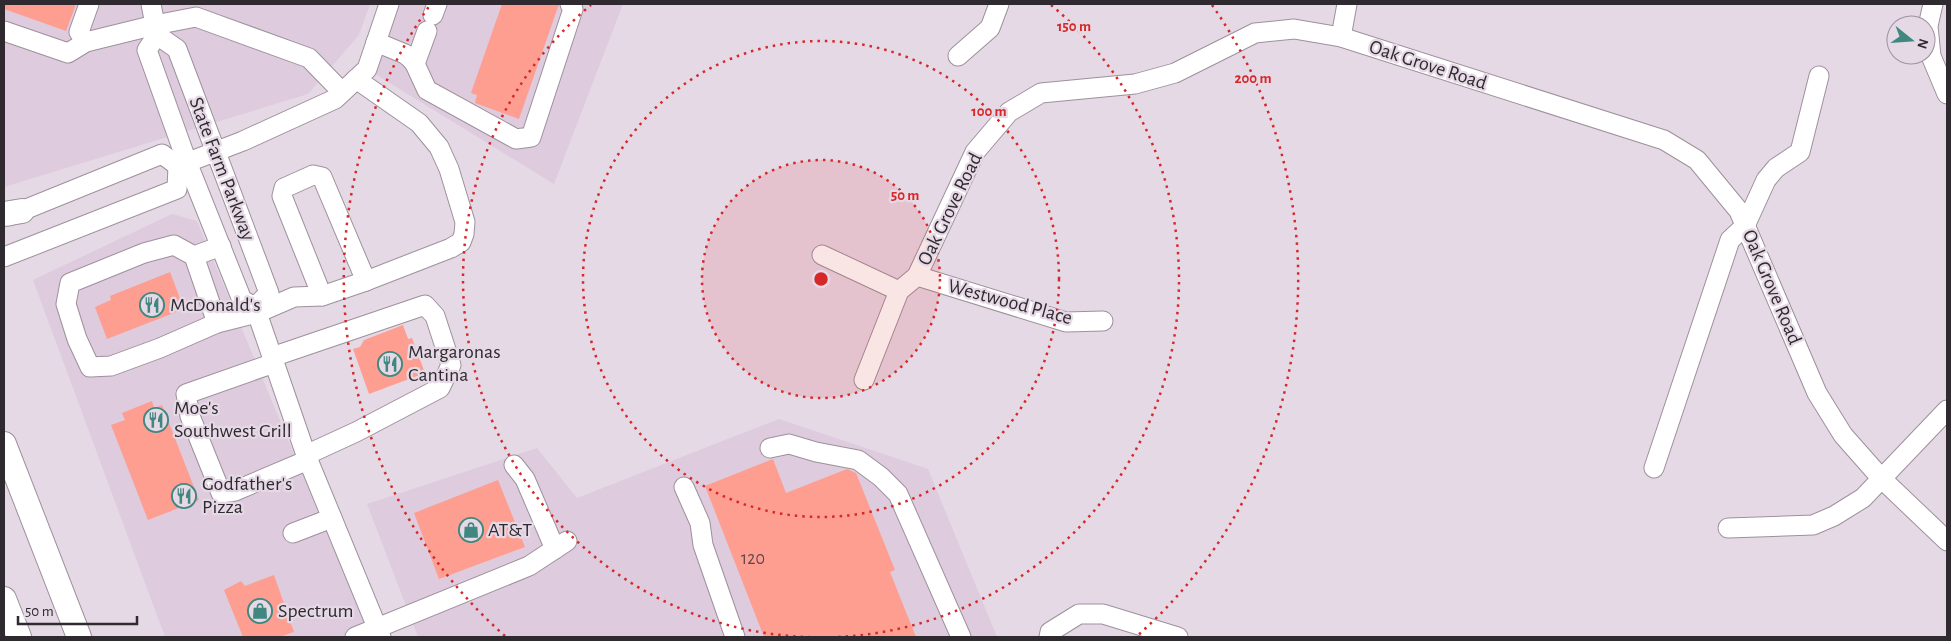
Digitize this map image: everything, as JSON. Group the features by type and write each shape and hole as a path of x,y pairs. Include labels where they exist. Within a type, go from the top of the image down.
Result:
{"main road":[{"path":"4,444 79,637"},
{"path":"4,599 19,637"}],"street":[{"path":"86,42 79,32 89,4"},
{"path":"151,4 156,30"},
{"path":"10,214 162,154 183,164 243,141 335,99 367,69 389,4"},
{"path":"376,42 405,54 415,64 426,90 516,139 531,137 573,9 570,4"},
{"path":"958,56 990,28 1000,4"},
{"path":"1341,37 1347,4"},
{"path":"1933,4 1928,26 1931,56 1947,94"},
{"path":"415,64 432,17"},
{"path":"4,31 68,53 86,42 156,30 196,18 309,58 342,92"},
{"name":"Oak Grove Road","path":"864,380 899,291 917,276 975,152 1009,112 1041,93 1135,84 1175,73 1255,33 1294,29 1341,37 1664,140 1697,160 1739,211 1818,393 1843,435 1881,478 1947,541"},
{"name":"State Farm Parkway","path":"256,310 269,293 177,49 156,30 147,50 183,164 242,300 256,310 307,458 380,633"},
{"path":"1654,468 1730,240 1745,226 1766,180 1776,168 1800,152 1819,76"},
{"path":"217,323 194,256 174,245 144,253 70,283 66,304 77,339 90,367 111,366 160,348 217,323 294,297 322,296 366,281 451,248 460,242 464,234 465,222 449,169 439,147 419,123 356,79"},
{"path":"4,257 177,188 183,164"},
{"path":"322,296 282,196 284,188 312,175 322,177 366,281"},
{"path":"194,256 220,246"},
{"path":"822,255 899,291"},
{"name":"Westwood Place","path":"917,276 1066,322 1103,321"},
{"path":"425,305 435,316 451,365 440,388 307,458 235,492 222,493 190,416 186,394 273,360 425,305"},
{"path":"1728,528 1813,525 1834,516 1862,498 1947,410"},
{"path":"770,448 789,444 816,452 858,460 881,477 898,494 960,637"},
{"path":"355,637 380,633 529,566 561,545 525,479 514,465"},
{"path":"684,486 700,523 703,545 735,637"},
{"path":"293,533 332,518"},
{"path":"1049,637 1050,632 1079,614 1103,614 1178,637"}],"shaded area":[{"path":"4,4 370,4 359,35 308,94 4,187"},
{"path":"389,4 623,4 554,184 367,69"},
{"path":"172,214 197,221 370,637 165,637 33,280"},
{"path":"779,419 928,469 997,637 418,637 367,504 537,448 577,498"}],"building":[{"path":"4,4 76,4 66,31 4,9"},
{"path":"502,4 559,4 519,119 475,103 477,95 471,93"},
{"path":"170,272 184,309 107,339 95,307 111,300 110,296"},
{"path":"403,325 408,339 412,338 425,373 369,394 353,349 360,347 364,340"},
{"path":"152,401 154,408 162,405 199,500 148,520 111,425 125,420 122,413"},
{"path":"773,459 786,493 847,469 856,473 895,570 890,572 916,637 764,637 705,486"},
{"path":"498,480 525,547 439,579 414,513"},
{"name":"Spectrum","path":"274,575 294,632 279,637 243,637 224,590 241,581 245,586"}],"place":[{"name":"McDonald's","path":"152,305"},
{"name":"Margaronas Cantina","path":"390,364"},
{"name":"Moe's Southwest Grill","path":"156,420"},
{"name":"Godfather's Pizza","path":"184,496"},
{"name":"AT&T","path":"471,530"},
{"name":"Spectrum","path":"260,611"}]}
